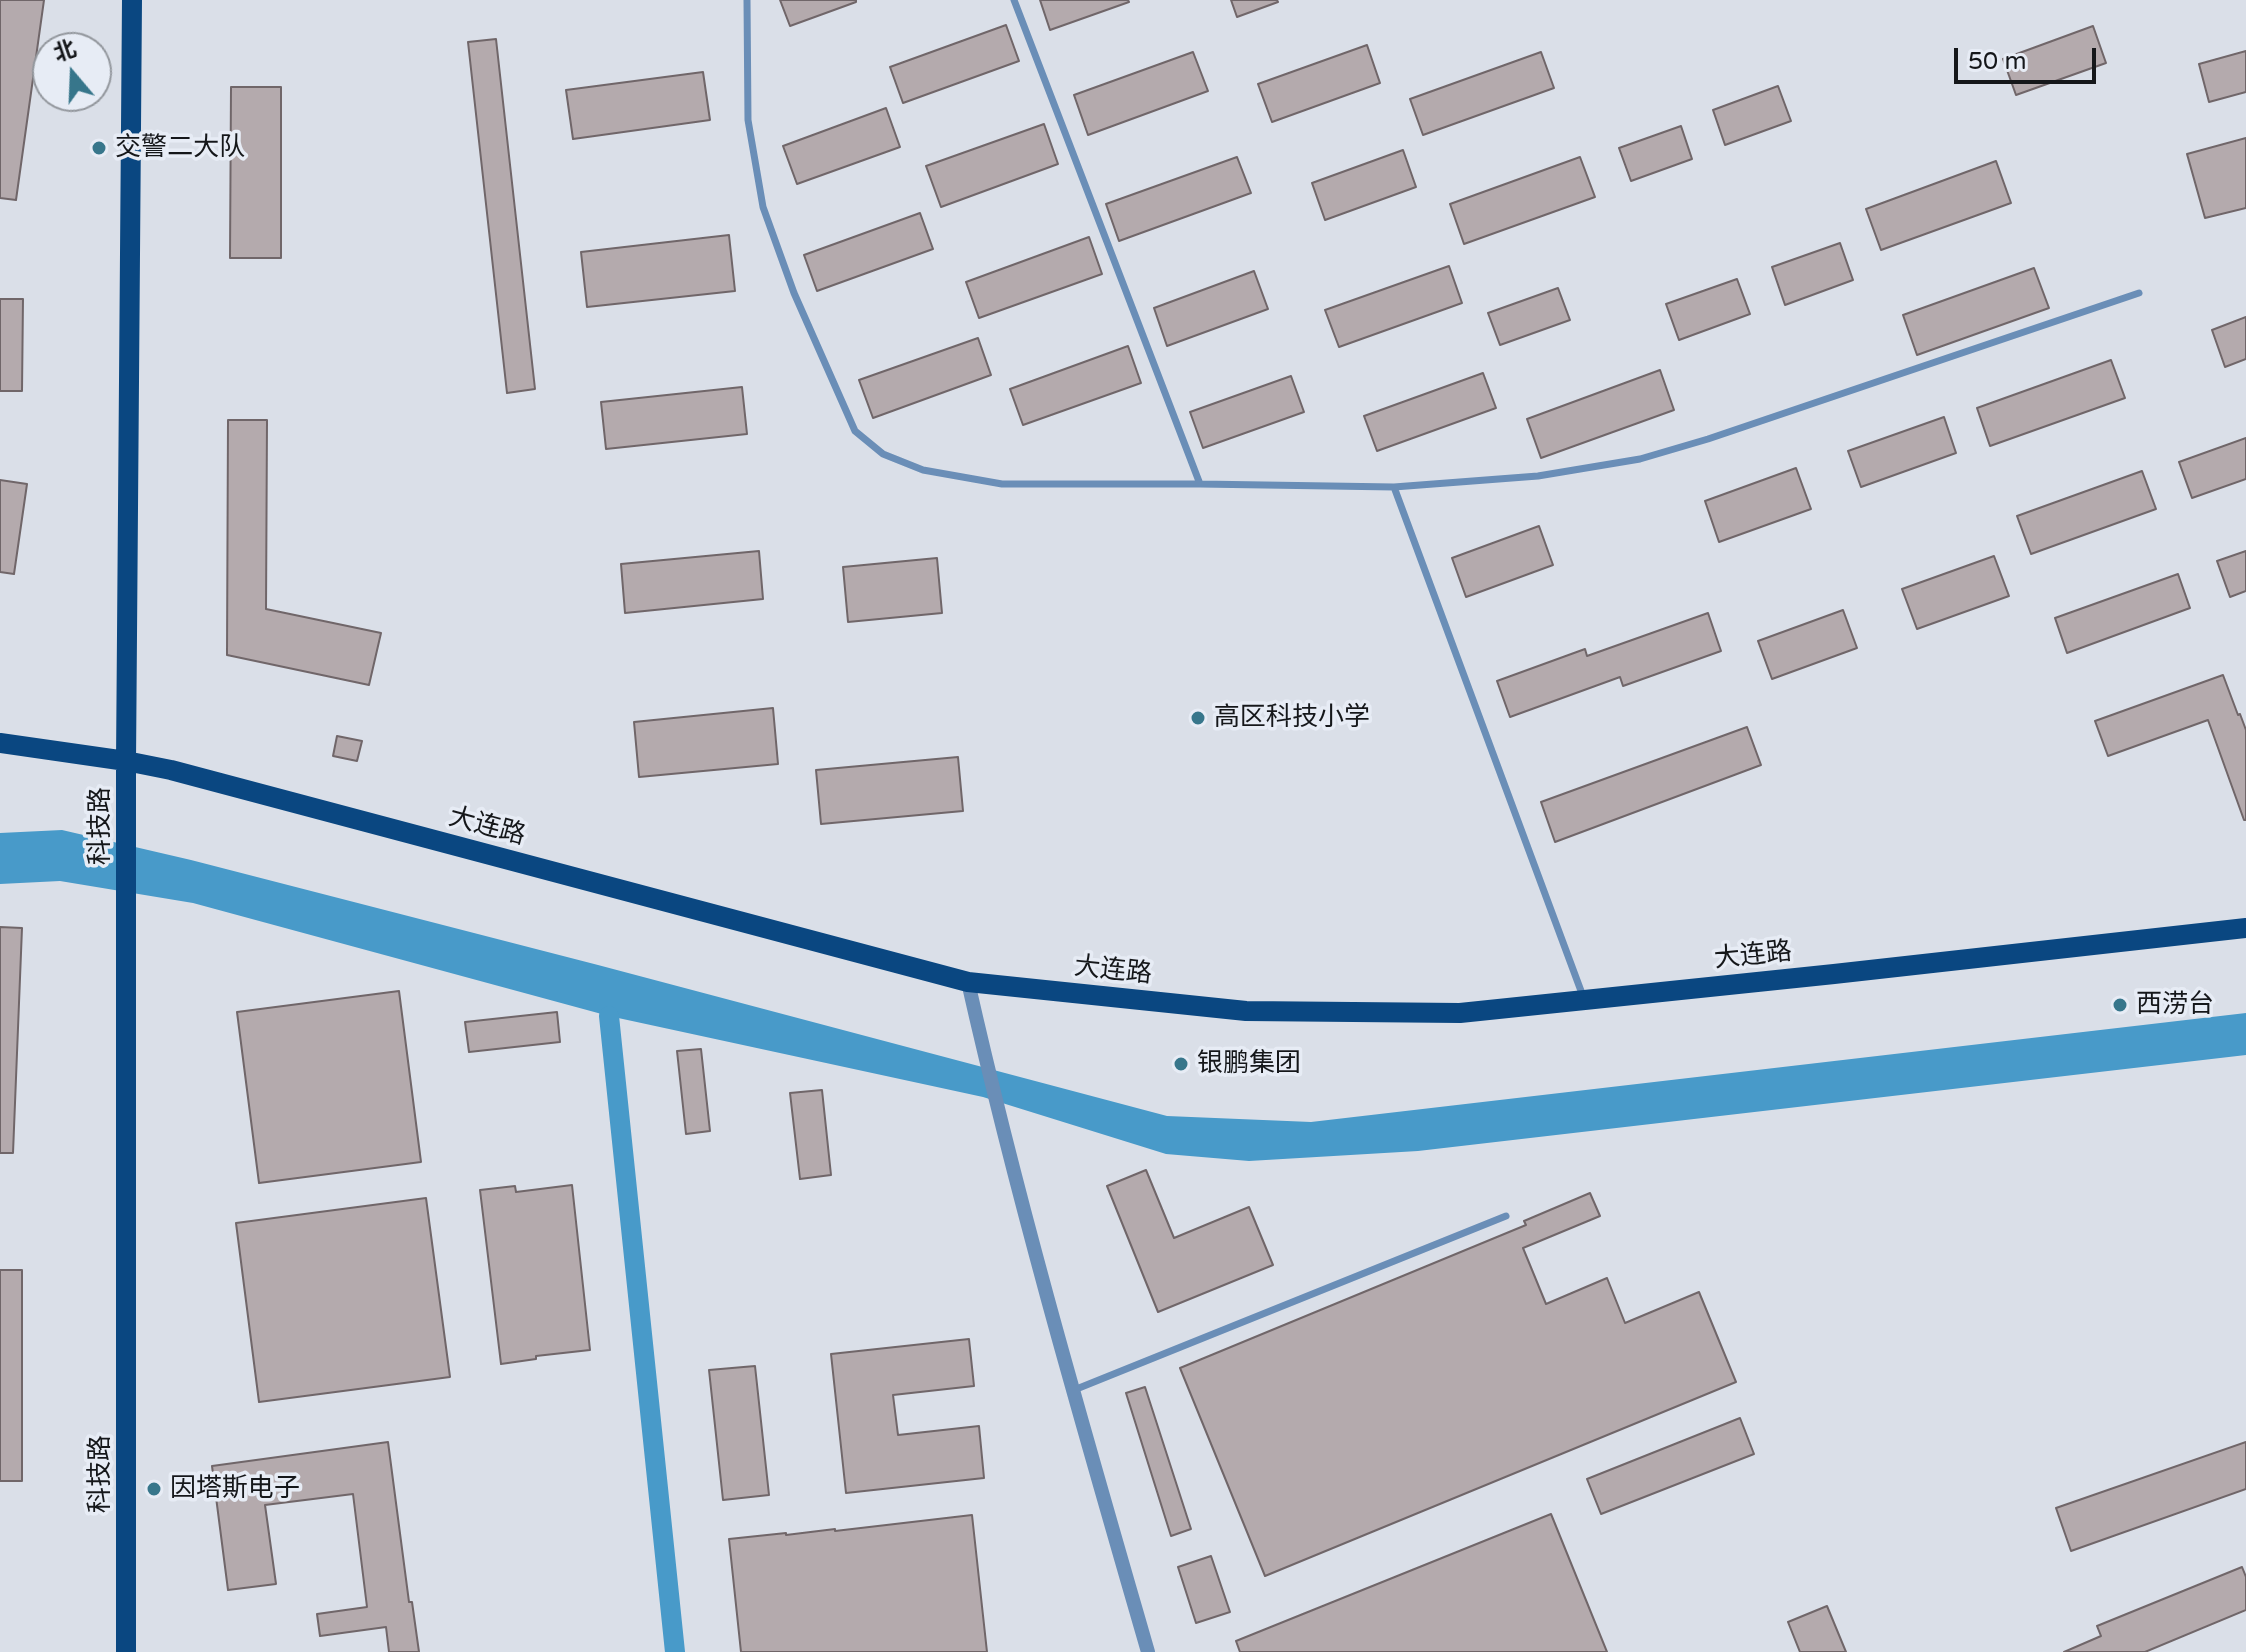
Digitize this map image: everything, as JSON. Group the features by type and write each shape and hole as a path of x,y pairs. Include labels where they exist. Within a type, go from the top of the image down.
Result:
{"main road":[{"name":"科技路","path":"126,1652 126,761 132,0"},
{"name":"大连路","path":"0,743 171,770 968,982 1246,1011 1460,1013 2246,928"}],"street":[{"path":"968,982 1072,1391 1148,1652"}],"lane":[{"path":"747,0 748,120 763,207 794,293 855,431 883,454 923,470 1002,484 1394,487 1538,476 1640,459 1708,439 2139,293"},
{"path":"1014,0 1200,484"},
{"path":"1394,487 1584,1000"},
{"path":"1072,1391 1506,1216"}],"water":[{"path":"62,830 191,860 598,965 1167,1116 1311,1122 2246,1013 2246,1055 1418,1151 1249,1161 1166,1154 983,1097 609,1016 193,903 60,881 0,884 0,833"}],"building":[{"path":"0,0 44,0 40,32 32,32 32,86 16,200 0,198"},
{"path":"780,0 856,0 856,2 790,26"},
{"path":"1040,0 1128,0 1129,2 1050,30"},
{"path":"1231,0 1277,0 1278,2 1237,17"},
{"path":"1006,25 1019,61 903,103 890,67"},
{"path":"2093,26 2106,63 2016,95 2003,59"},
{"path":"496,39 535,389 507,393 468,42"},
{"path":"1367,45 1380,83 1272,122 1258,84"},
{"path":"2246,51 2246,92 2209,102 2199,64"},
{"path":"1193,52 1208,91 1088,135 1074,95"},
{"path":"1541,52 1554,88 1423,135 1410,99"},
{"path":"703,72 710,120 573,139 566,90"},
{"path":"1778,86 1791,121 1725,145 1713,110"},
{"path":"231,87 281,87 281,258 230,258"},
{"path":"886,108 900,147 797,184 783,146"},
{"path":"1044,124 1058,164 941,207 926,166"},
{"path":"1681,126 1692,159 1631,181 1619,148"},
{"path":"2246,138 2246,208 2205,218 2187,154"},
{"path":"1403,150 1416,187 1325,220 1312,183"},
{"path":"1237,157 1251,193 1119,241 1106,204"},
{"path":"1580,157 1595,197 1464,244 1450,204"},
{"path":"1996,161 2011,203 1881,250 1866,209"},
{"path":"920,213 933,249 817,291 804,255"},
{"path":"729,235 735,291 587,307 581,252"},
{"path":"1089,237 1102,274 979,318 966,282"},
{"path":"1840,243 1853,280 1785,305 1772,267"},
{"path":"1449,266 1462,303 1339,347 1325,310"},
{"path":"2034,268 2049,308 1917,355 1903,315"},
{"path":"1254,271 1268,309 1167,346 1154,308"},
{"path":"1737,279 1750,314 1679,340 1666,304"},
{"path":"1558,288 1570,320 1500,345 1488,313"},
{"path":"0,299 23,299 22,391 0,391"},
{"path":"2246,317 2246,359 2225,367 2212,330"},
{"path":"978,338 991,375 873,418 859,380"},
{"path":"1128,346 1141,383 1023,425 1010,389"},
{"path":"2111,360 2125,398 1990,446 1977,408"},
{"path":"1660,370 1674,410 1541,458 1527,419"},
{"path":"1483,373 1496,408 1377,451 1364,416"},
{"path":"1291,376 1304,412 1203,448 1190,412"},
{"path":"742,387 747,434 606,449 601,402"},
{"path":"1944,417 1956,453 1861,487 1848,451"},
{"path":"228,420 267,420 266,609 381,633 369,685 227,655"},
{"path":"2246,438 2246,479 2192,498 2179,462"},
{"path":"1796,468 1811,509 1719,542 1705,501"},
{"path":"2142,471 2156,509 2031,554 2017,516"},
{"path":"0,480 27,484 14,574 0,572"},
{"path":"1539,526 1553,565 1466,597 1452,558"},
{"path":"759,551 763,599 625,613 621,564"},
{"path":"2246,551 2246,591 2230,597 2217,561"},
{"path":"1994,556 2009,596 1917,629 1902,589"},
{"path":"937,558 942,613 848,622 843,567"},
{"path":"2178,574 2190,608 2067,653 2055,618"},
{"path":"1843,610 1857,648 1772,679 1758,641"},
{"path":"1708,613 1721,651 1623,686 1620,677 1510,717 1497,681 1585,649 1587,656"},
{"path":"2223,675 2246,730 2246,820 2208,720 2108,756 2095,721"},
{"path":"773,708 778,764 639,777 634,722"},
{"path":"1747,727 1761,765 1555,842 1541,802"},
{"path":"337,736 362,741 357,761 333,756"},
{"path":"958,757 963,811 821,824 816,770"},
{"path":"0,927 22,928 13,1153 0,1153"},
{"path":"399,991 421,1162 259,1183 237,1012"},
{"path":"557,1012 560,1042 469,1052 465,1022"},
{"path":"701,1049 710,1131 686,1134 677,1051"},
{"path":"822,1090 831,1175 800,1179 790,1093"},
{"path":"1146,1170 1174,1238 1249,1207 1273,1265 1158,1312 1107,1186"},
{"path":"572,1185 590,1350 536,1356 536,1359 501,1364 480,1190 515,1186 516,1192"},
{"path":"1590,1193 1600,1216 1523,1248 1546,1304 1607,1278 1625,1323 1699,1292 1736,1382 1265,1576 1180,1368 1526,1225 1524,1221"},
{"path":"426,1198 450,1377 259,1402 236,1223"},
{"path":"0,1270 22,1270 22,1481 0,1481"},
{"path":"969,1339 974,1386 893,1395 898,1435 979,1426 984,1478 846,1493 831,1354"},
{"path":"755,1366 769,1495 723,1500 709,1370"},
{"path":"1145,1387 1191,1529 1171,1536 1126,1393"},
{"path":"1740,1418 1754,1454 1601,1514 1587,1479"},
{"path":"388,1442 409,1602 412,1602 419,1652 389,1652 386,1627 320,1636 317,1614 367,1607 353,1494 265,1505 276,1584 228,1590 212,1466"},
{"path":"2246,1442 2246,1489 2071,1551 2056,1508"},
{"path":"1551,1514 1607,1652 1240,1652 1236,1641"},
{"path":"972,1515 987,1652 741,1652 729,1539 835,1531"},
{"path":"1211,1556 1230,1612 1196,1623 1178,1567"},
{"path":"2242,1567 2246,1577 2246,1610 2145,1652 2064,1652 2101,1636 2097,1626"},
{"path":"1827,1606 1846,1652 1800,1652 1788,1622"}],"waterway":[{"path":"609,1016 675,1652"}],"place":[{"name":"交警二大队","path":"99,148"},
{"name":"高区科技小学","path":"1198,718"},
{"name":"西涝台","path":"2120,1005"},
{"name":"银鹏集团","path":"1181,1064"},
{"name":"因塔斯电子","path":"154,1489"}]}
